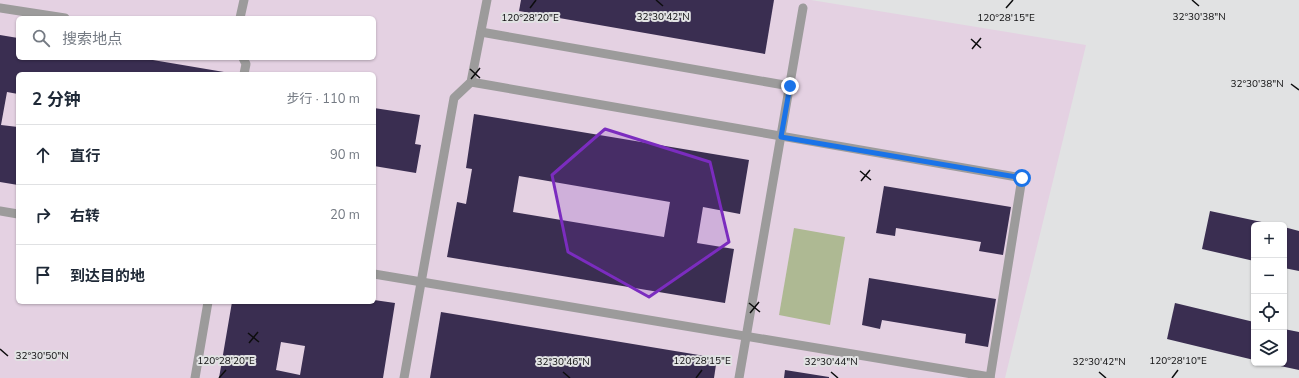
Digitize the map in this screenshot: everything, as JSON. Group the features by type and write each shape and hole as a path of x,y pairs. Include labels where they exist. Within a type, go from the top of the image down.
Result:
{"lane":[{"path":"240,16 244,0"},
{"path":"404,378 454,98 471,82 487,0"},
{"path":"0,8 52,16"},
{"path":"739,378 745,336 803,8"},
{"path":"481,32 790,86"},
{"path":"243,60 246,64 244,72"},
{"path":"376,274 990,378 1022,178 471,82"},
{"path":"0,211 16,214"},
{"path":"195,378 208,304"}],"highlighted area":[{"path":"605,129 710,162 729,242 649,297 568,252 552,175"}],"shaded area":[{"path":"0,0 811,0 1086,45 1005,378 0,378"}],"green space":[{"path":"794,228 845,237 830,325 779,315"}],"building":[{"path":"521,0 774,0 765,54 519,11"},
{"path":"0,35 16,38 16,60 153,60 224,72 16,72 16,94 7,92 1,125 16,127 16,185 0,182"},
{"path":"376,108 420,115 415,144 421,145 416,173 376,166"},
{"path":"474,114 749,160 740,214 703,207 697,243 734,249 725,303 447,257 457,202 466,204 472,169 466,168","holes":["519,176 670,202 664,237 513,212"]},
{"path":"884,186 1011,207 1003,255 979,251 981,242 896,228 895,236 876,233"},
{"path":"1210,211 1262,222 1251,222 1251,260 1202,249"},
{"path":"1287,228 1299,231 1299,271 1287,269"},
{"path":"869,278 996,299 988,347 965,343 966,334 882,320 880,329 862,325"},
{"path":"376,300 395,303 383,378 219,378 232,304 376,304","holes":["281,342 305,346 300,375 276,370"]},
{"path":"1175,303 1251,321 1251,359 1167,339"},
{"path":"441,312 717,358 714,378 430,378"},
{"path":"1287,330 1299,332 1299,370 1280,366 1287,366"},
{"path":"785,370 829,377 829,378 784,378"}],"route":[{"path":"790,86 781,137 1022,178"}]}
